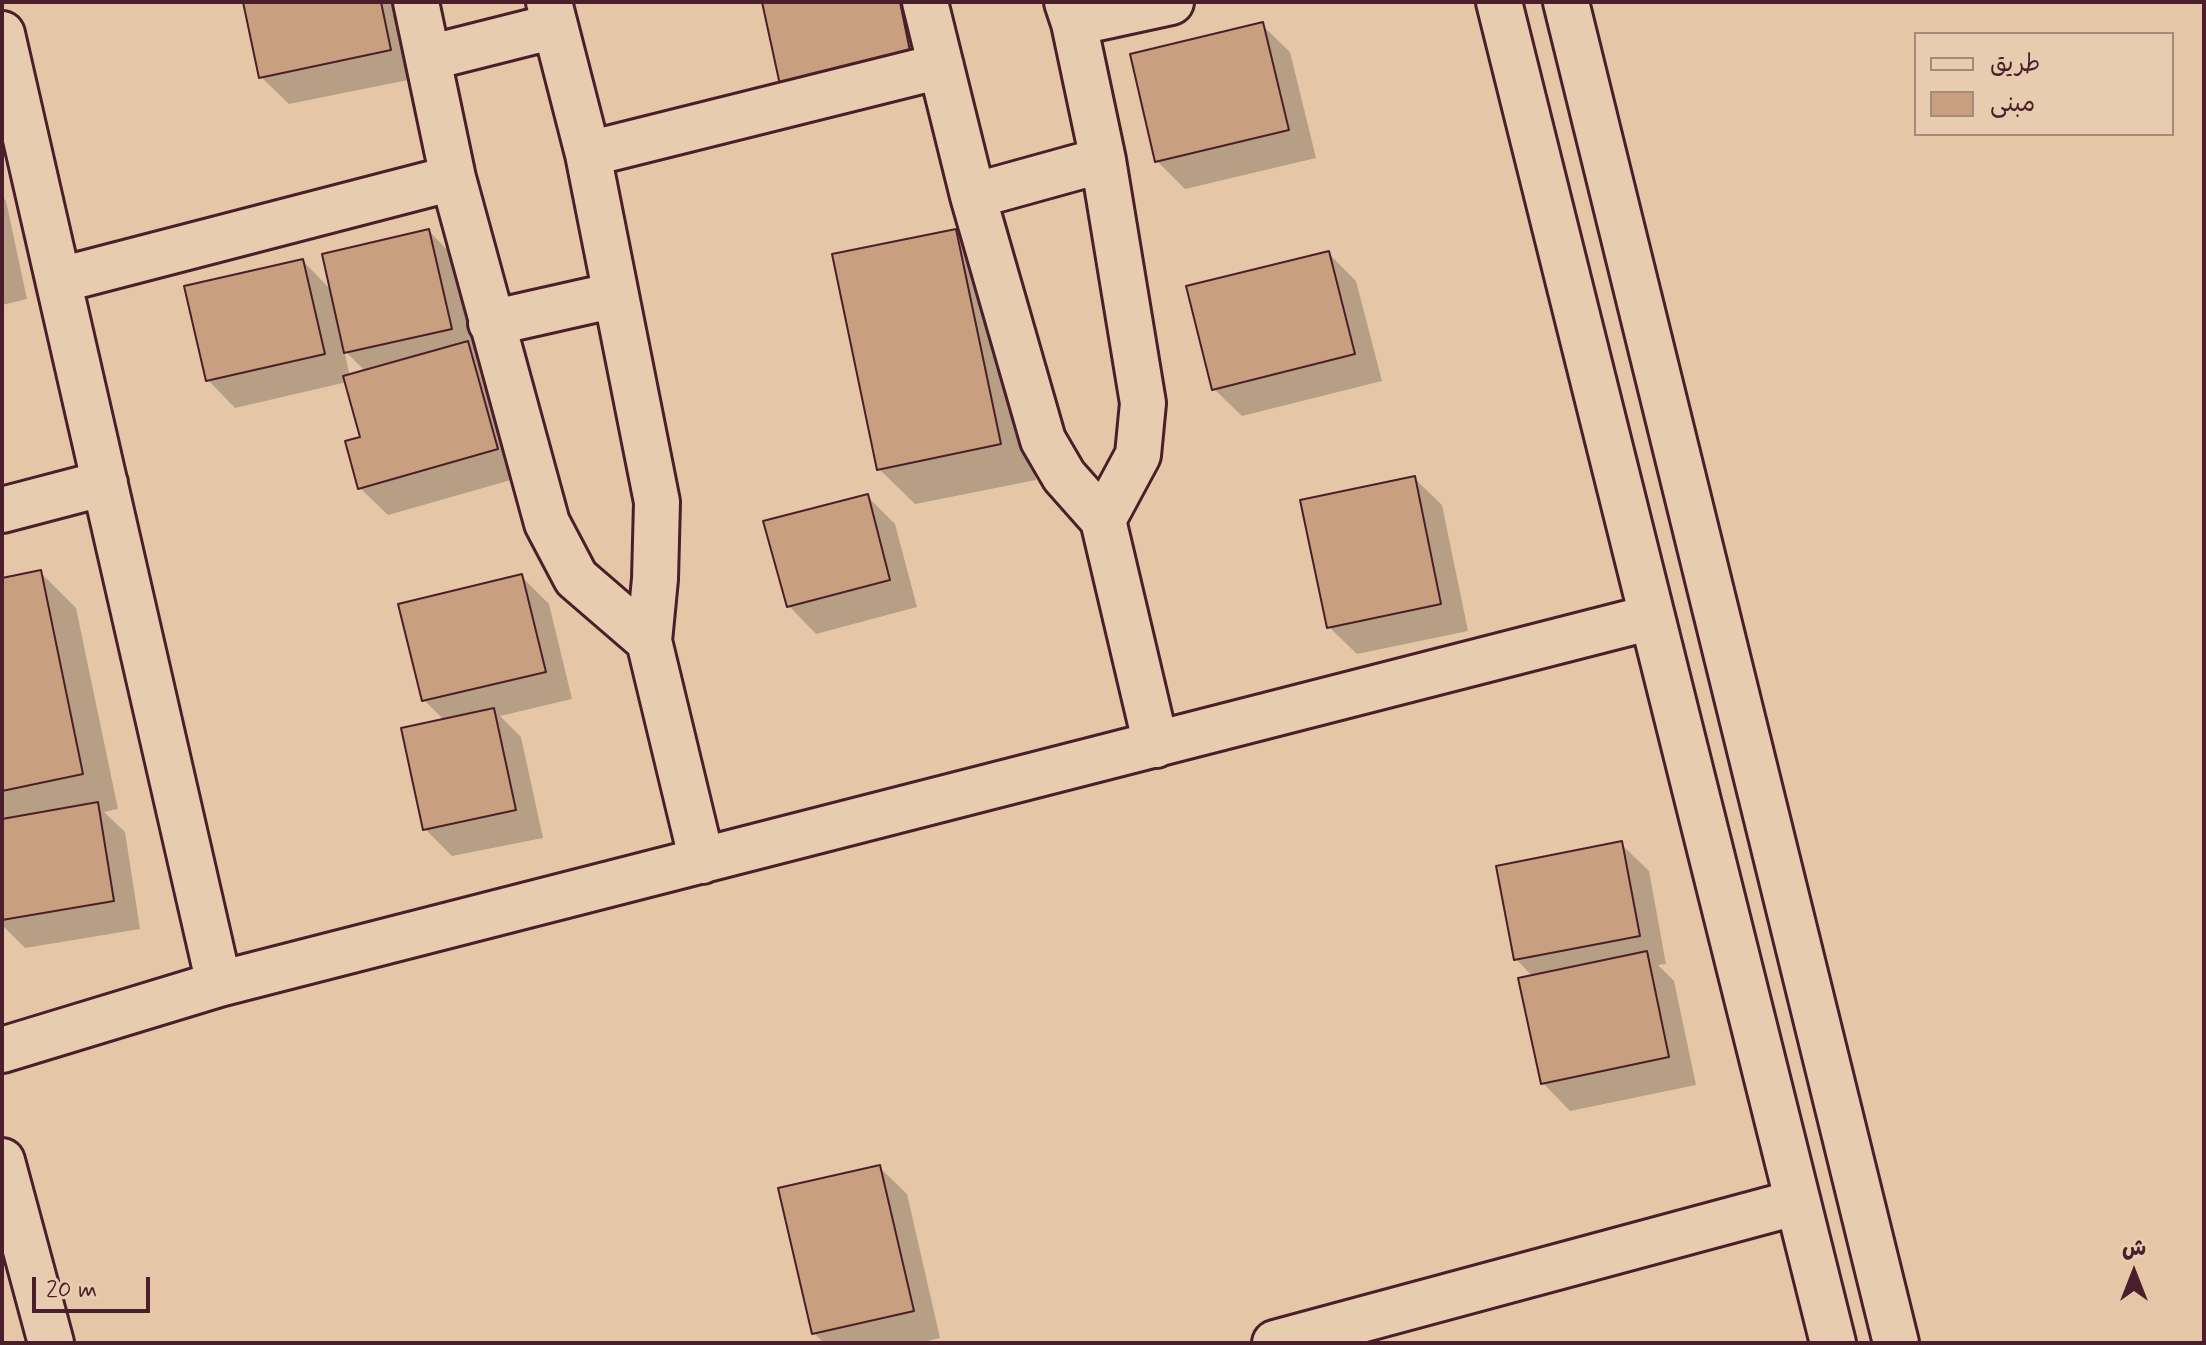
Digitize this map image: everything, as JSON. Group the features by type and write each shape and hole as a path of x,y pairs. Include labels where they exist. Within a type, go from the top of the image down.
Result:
{"street":[{"path":"416,2 453,178 547,523 576,578 649,641"},
{"path":"925,2 973,196 1043,440 1064,476 1103,520 1156,745"},
{"path":"1103,520 1138,455 1143,403 1103,160 1071,13 1171,2"},
{"path":"1499,2 1833,1343"},
{"path":"1566,2 1896,1343"},
{"path":"428,58 552,14 588,154 657,502 655,579 649,641 702,861"},
{"path":"2,34 219,984"},
{"path":"588,154 941,66"},
{"path":"973,196 1103,160"},
{"path":"60,280 453,178"},
{"path":"491,323 615,295"},
{"path":"2,510 105,483"},
{"path":"2,1050 219,984 1652,617"},
{"path":"2,1161 51,1343"},
{"path":"1303,1339 1798,1202"}],"building":[{"path":"243,2 381,2 391,50 259,78"},
{"path":"762,2 900,2 911,56 780,85"},
{"path":"1263,22 1289,130 1155,162 1130,54"},
{"path":"429,229 452,329 344,353 322,254"},
{"path":"956,229 1001,444 877,470 832,254"},
{"path":"1329,251 1355,354 1212,390 1186,286"},
{"path":"303,259 325,354 206,381 184,286"},
{"path":"468,341 498,449 358,489 345,441 360,437 343,376"},
{"path":"1415,476 1441,604 1327,628 1300,500"},
{"path":"868,494 890,580 787,607 763,521"},
{"path":"41,570 83,774 2,791 2,578"},
{"path":"522,574 546,672 422,701 398,604"},
{"path":"494,708 516,810 423,830 401,728"},
{"path":"98,802 114,901 2,920 2,819"},
{"path":"1622,841 1640,936 1514,960 1496,866"},
{"path":"1647,951 1669,1057 1541,1084 1518,978"},
{"path":"880,1165 914,1311 812,1334 778,1188"}]}
